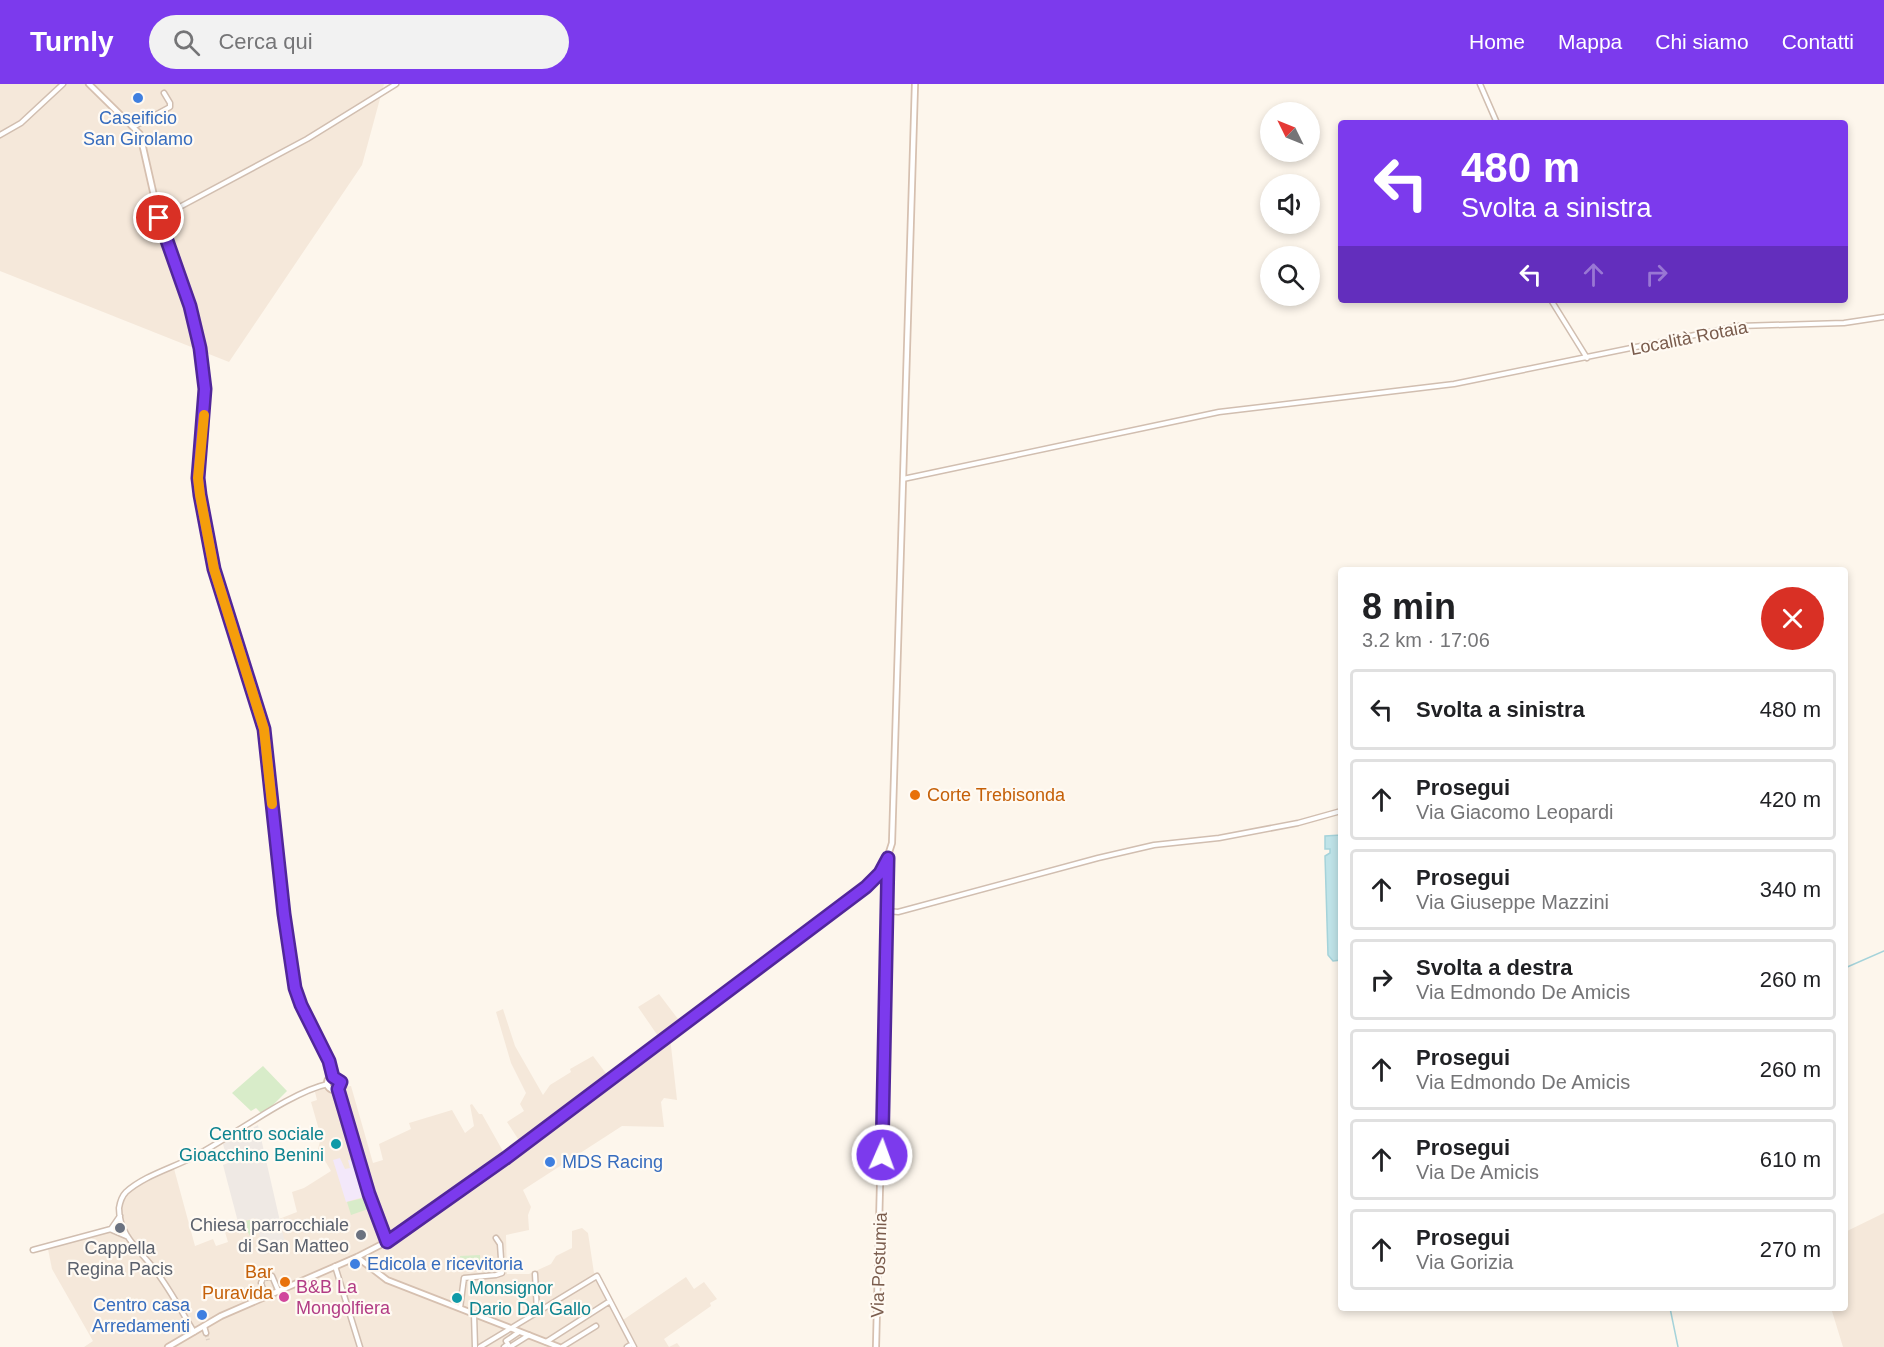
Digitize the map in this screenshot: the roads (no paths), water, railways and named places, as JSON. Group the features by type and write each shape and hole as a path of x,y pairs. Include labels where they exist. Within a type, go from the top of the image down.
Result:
{"main road":[{"path":"89,84 135,126 143,143 159,218 190,306 200,348 205,389 198,478 214,569 264,729 284,914 295,988 329,1061 333,1077 341,1082 338,1089 369,1194 387,1242"},
{"name":"Via Postumia","path":"876,1347 888,858 892,843 915,84"},
{"path":"168,1347 265,1295 357,1257 387,1242 517,1149 866,887 880,873 888,858"},
{"path":"333,1077 328,1084 331,1089 338,1089"},
{"path":"357,1257 387,1280 560,1347"}],"street":[{"path":"0,135 42,106 63,84"},
{"path":"159,218 307,139 396,84"},
{"path":"1480,84 1496,120"},
{"path":"135,126 170,107 164,93"},
{"path":"1553,303 1587,358"},
{"name":"Località Rotaia","path":"903,479 1219,411 1376,395 1454,384 1739,326 1863,321 1884,317"},
{"path":"888,911 898,912 1154,845 1235,835 1338,812"},
{"path":"111,1230 117,1224 120,1216 121,1200 133,1187 198,1155 317,1086 328,1084"},
{"path":"120,1216 123,1224 122,1231"},
{"path":"117,1224 123,1224"},
{"path":"117,1224 135,1250 155,1270 194,1332"},
{"path":"33,1250 111,1230 122,1231"},
{"path":"460,1308 464,1278 502,1273 500,1244 496,1238"},
{"path":"335,1266 360,1347"},
{"path":"536,1275 537,1312"},
{"path":"265,1295 261,1283 263,1278 272,1276 278,1290"},
{"path":"474,1314 477,1347 597,1276 633,1345 627,1347"},
{"path":"546,1342 610,1301"},
{"path":"204,1326 206,1333"},
{"path":"560,1347 596,1326"},
{"path":"504,1347 508,1344 506,1341 519,1332"},
{"path":"510,1347 529,1335"}],"water":[{"path":"1338,835 1338,960 1333,961 1328,955 1325,856 1330,853 1330,849 1325,849 1325,836"}],"waterway":[{"path":"1848,967 1884,951"},
{"path":"1671,1311 1678,1347"}],"tunnel":[{"path":"206,1333 208,1340"}],"place":[{"name":"Caseificio San Girolamo","path":"138,98"},
{"name":"Corte Trebisonda","path":"915,795"},
{"name":"Centro sociale Gioacchino Benini","path":"336,1144"},
{"name":"MDS Racing","path":"550,1162"},
{"name":"Cappella Regina Pacis","path":"120,1228"},
{"name":"Chiesa parrocchiale di San Matteo","path":"361,1235"},
{"name":"Edicola e ricevitoria","path":"355,1264"},
{"name":"Bar Puravida","path":"285,1282"},
{"name":"B&B La Mongolfiera","path":"284,1297"},
{"name":"Monsignor Dario Dal Gallo","path":"457,1298"},
{"name":"Centro casa Arredamenti","path":"202,1315"}]}
